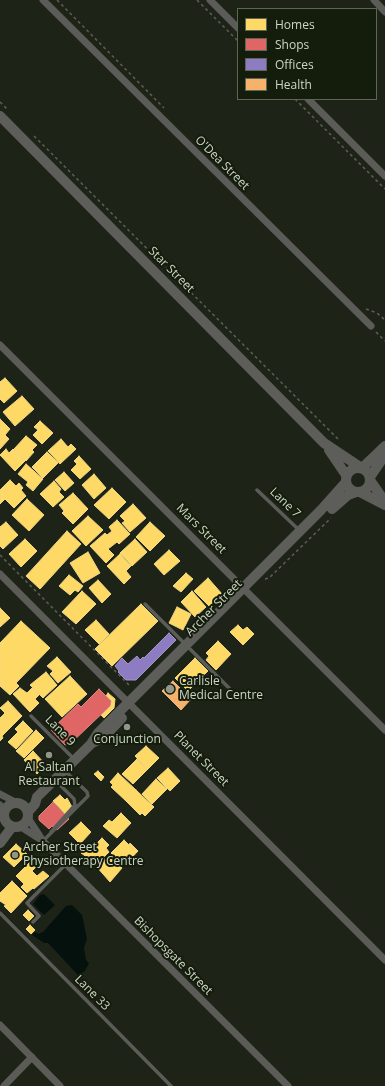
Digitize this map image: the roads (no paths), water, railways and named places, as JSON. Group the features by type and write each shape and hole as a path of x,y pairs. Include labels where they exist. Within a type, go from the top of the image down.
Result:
{"main road":[{"name":"Star Street","path":"0,116 324,443 361,468"},
{"name":"Star Street","path":"324,443 346,479"},
{"path":"385,446 361,468 351,469 346,479 349,488 385,504"},
{"path":"358,492 367,488 370,479 385,456"},
{"path":"361,468 369,473 370,479 385,504"},
{"name":"Archer Street","path":"17,827 28,815 35,804 37,797 91,744 103,738 131,704 245,590 336,495 346,479"},
{"name":"Archer Street","path":"245,590 258,582 348,494 358,492"},
{"name":"Archer Street","path":"2,816 7,807 37,797"},
{"path":"19,803 28,815"},
{"path":"0,842 17,827 2,816"}],"street":[{"name":"O'Dea Street","path":"43,0 371,326"},
{"path":"210,0 237,27"},
{"path":"374,0 385,12"},
{"path":"309,100 385,176"},
{"name":"Mars Street","path":"0,345 385,730"},
{"name":"Planet Street","path":"0,574 385,960"},
{"path":"0,794 19,803"},
{"name":"Bishopsgate Street","path":"28,815 43,842"},
{"name":"Bishopsgate Street","path":"17,827 43,842 288,1086"},
{"path":"0,1025 60,1086"},
{"path":"4,1086 32,1057"}],"lane":[{"name":"Lane 7","path":"257,490 300,531"},
{"path":"145,604 230,688"},
{"name":"Lane 9","path":"31,716 74,760"},
{"path":"43,842 88,796 87,792 64,770"},
{"path":"51,833 53,828 76,805 74,799 54,780"},
{"path":"33,922 39,916 27,903 66,864"},
{"name":"Lane 33","path":"0,914 171,1086"}],"place":[{"name":"Carlisle Medical Centre","path":"170,689"},
{"name":"Conjunction","path":"127,727"},
{"name":"Al Saltan Restaurant","path":"49,755"},
{"name":"Archer Street Physiotherapy Centre","path":"15,855"}]}
